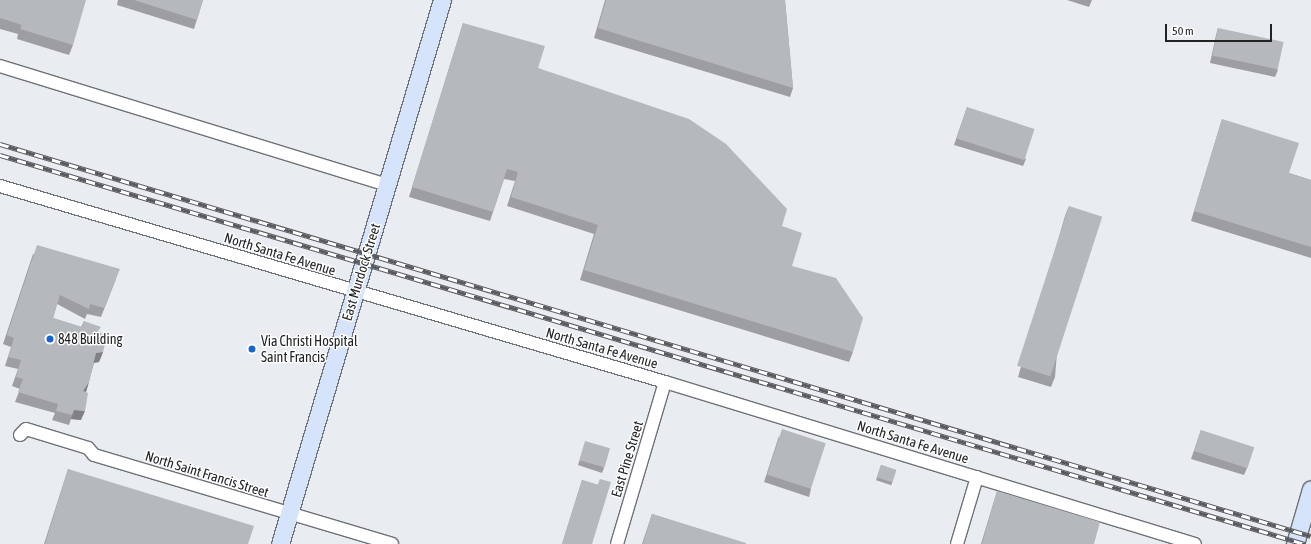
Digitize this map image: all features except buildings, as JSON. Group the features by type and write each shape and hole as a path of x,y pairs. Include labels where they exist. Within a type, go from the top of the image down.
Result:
{"street":[{"name":"East Murdock Street","path":"280,544 387,185 439,1"},
{"path":"0,66 387,185"},
{"name":"North Santa Fe Avenue","path":"0,186 355,292 666,382 1195,544"},
{"name":"East Pine Street","path":"617,544 666,382"},
{"name":"North Saint Francis Street","path":"20,435 26,429 88,448 94,455 392,544"},
{"path":"957,544 977,477"},
{"path":"1295,544 1311,489"}],"railway":[{"path":"0,144 1311,536"},
{"path":"0,155 1305,544"}],"place":[{"name":"848 Building","path":"50,339"},
{"name":"Via Christi Hospital Saint Francis","path":"252,349"}]}
